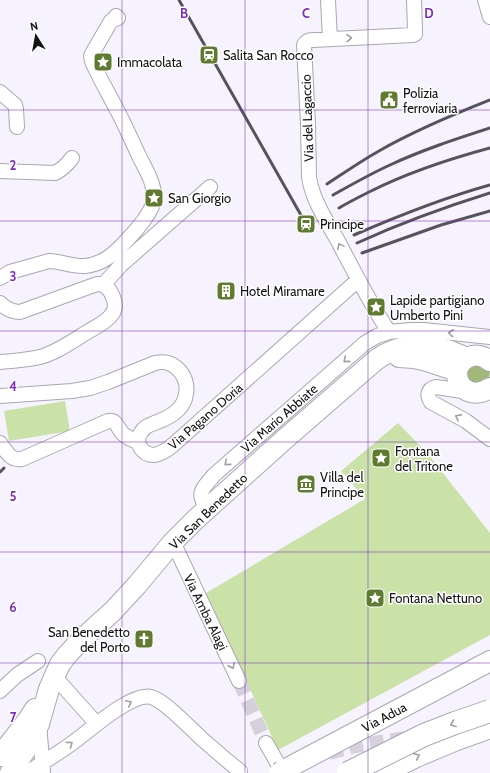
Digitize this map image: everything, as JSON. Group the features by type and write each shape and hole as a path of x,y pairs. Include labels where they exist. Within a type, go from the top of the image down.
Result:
{"highway":[{"path":"348,773 424,736 490,711"},
{"path":"382,773 416,756 490,727"}],"main road":[{"name":"Via San Benedetto","path":"10,773 27,748 39,724 52,682 60,664 67,655 137,585 173,542 286,438 376,360 399,348 414,346 444,349 462,365"},
{"path":"481,395 464,388 458,382 457,375 462,365 476,356 482,356 489,360"},
{"name":"Via Adua","path":"281,772 490,661"},
{"name":"Via San Benedetto","path":"2,749 28,720 52,682"}],"street":[{"path":"328,0 330,39"},
{"name":"Via del Lagaccio","path":"384,331 321,211 310,186 304,45 308,40 413,35 415,34 414,0"},
{"path":"485,0 490,17"},
{"path":"0,278 10,272 49,261 84,266 96,264 105,260 120,248 141,225 154,201 152,184 92,61 91,56 93,52 111,20 118,18 116,16"},
{"path":"0,92 14,105 16,109 17,127"},
{"path":"0,171 55,173 65,166 72,158"},
{"path":"103,285 121,265 210,187"},
{"name":"Via Pagano Doria","path":"0,396 90,388 155,363 163,361 169,363 174,365 179,370 187,383 187,391 185,399 176,412 163,420 144,428 138,436 138,442 142,449 145,452 155,455 167,450 360,283"},
{"path":"0,303 8,310 20,312 97,284 103,285 112,294 114,304 112,315 102,323 52,353 28,359 0,362"},
{"path":"384,331 424,330 490,337"},
{"name":"Via Mario Abbiate","path":"208,509 200,495 202,490 214,475 365,344 384,331"},
{"path":"481,395 443,387 436,387 431,388 428,397 431,402 466,421 490,439"},
{"path":"0,442 11,457 16,460 22,459 111,420 116,423 119,430 128,438 138,442"},
{"name":"Via Amba Alagi","path":"173,542 239,681"},
{"path":"0,691 18,675 38,661"},
{"path":"52,682 96,723"},
{"path":"27,773 43,768 96,723 127,703 141,698 150,697 161,702 240,771"},
{"path":"39,724 43,768"},
{"path":"266,743 281,772"}],"shaded area":[{"path":"473,361 490,370 489,379 470,385 464,370"},
{"path":"65,401 70,431 9,441 4,411"},
{"path":"398,423 428,454 490,533 490,635 278,750 206,593 365,499 341,471"}],"tunnel":[{"path":"239,681 266,743"},
{"path":"329,753 355,746 405,738"}],"railway":[{"path":"179,0 306,224"},
{"path":"327,184 372,155 419,130 490,100"},
{"path":"333,195 375,172 402,160 439,145 490,128"},
{"path":"339,208 383,185 413,173 490,148"},
{"path":"354,235 421,208 490,185"},
{"path":"357,243 423,216 490,193"},
{"path":"362,253 441,225 490,211"},
{"path":"0,472 4,468"}],"place":[{"name":"Salita San Rocco","path":"209,55"},
{"name":"Immacolata","path":"103,62"},
{"name":"Polizia ferroviaria","path":"389,100"},
{"name":"San Giorgio","path":"154,198"},
{"name":"Principe","path":"306,224"},
{"name":"Hotel Miramare","path":"226,291"},
{"name":"Lapide partigiano Umberto Pini","path":"376,307"},
{"name":"Fontana del Tritone","path":"381,458"},
{"name":"Villa del Principe","path":"306,484"},
{"name":"Fontana Nettuno","path":"375,598"},
{"name":"San Benedetto del Porto","path":"144,639"}]}
